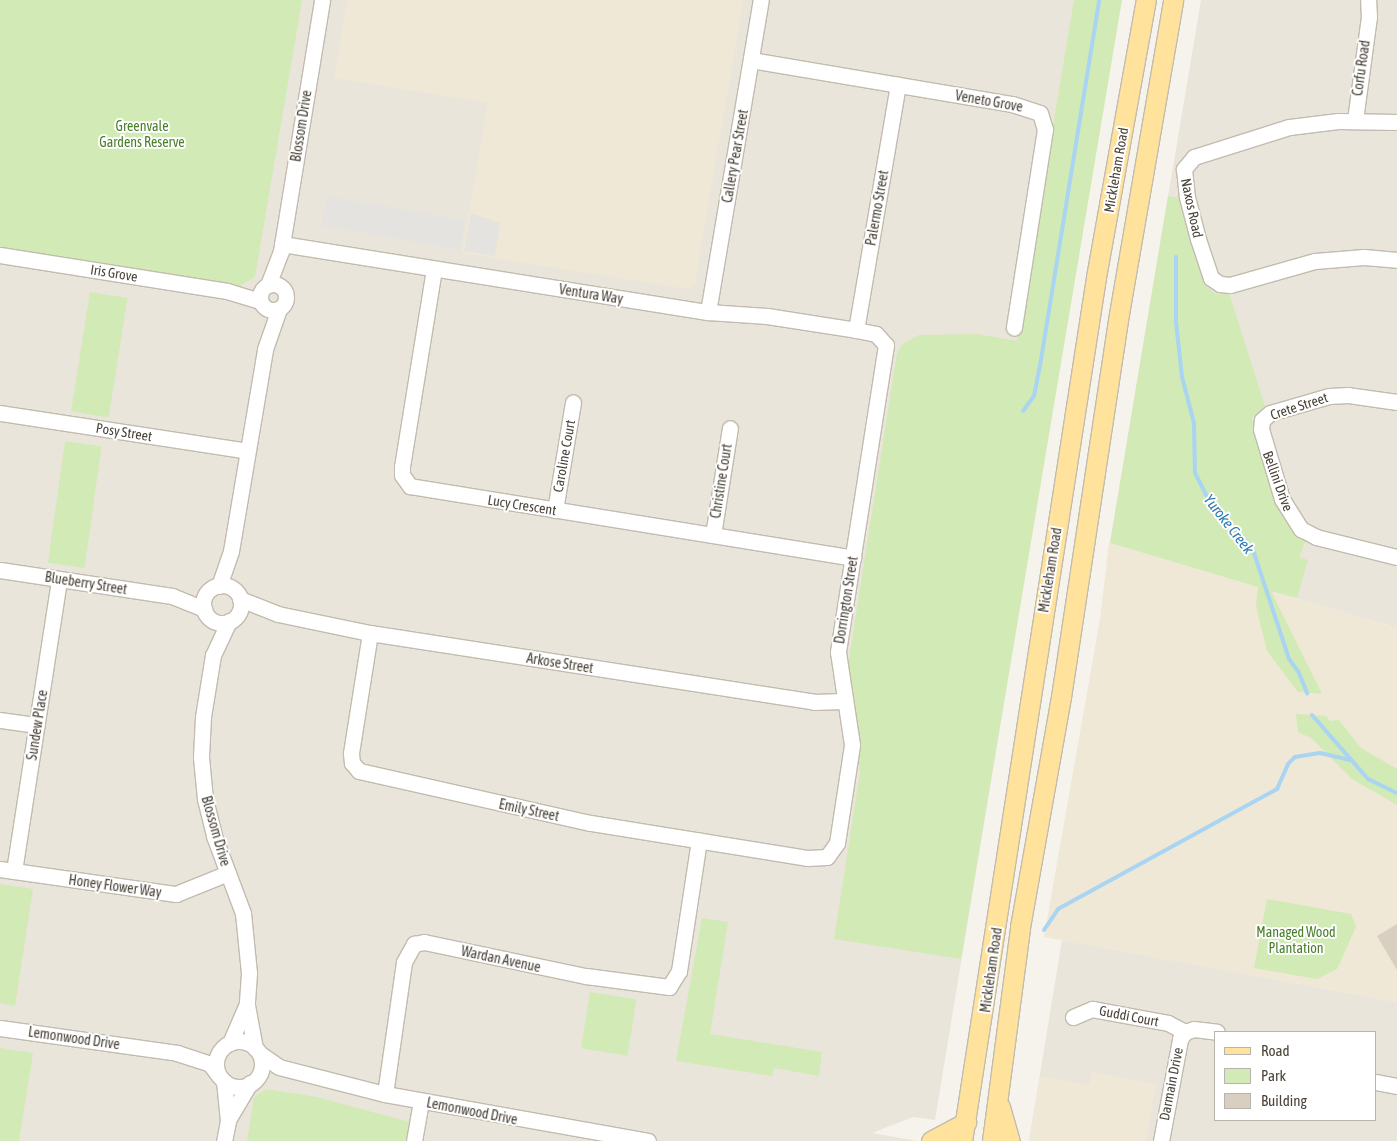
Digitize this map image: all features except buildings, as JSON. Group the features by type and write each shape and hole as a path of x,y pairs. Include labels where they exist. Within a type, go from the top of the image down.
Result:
{"main road":[{"name":"Mickleham Road","path":"992,1141 1020,927 1061,697 1113,352 1173,0"},
{"name":"Mickleham Road","path":"962,1141 1096,277 1146,1"},
{"path":"998,1099 1010,1141"},
{"path":"931,1141 966,1122"}],"street":[{"name":"Blossom Drive","path":"257,1051 247,1005 249,973 243,913 228,874 205,799 201,757 203,717 213,655 228,600 231,551 265,349 267,298 282,248 322,0"},
{"name":"Callery Pear Street","path":"708,312 761,0"},
{"name":"Corfu Road","path":"1355,120 1369,17 1368,0"},
{"name":"Corfu Road","path":"1369,17 1375,0"},
{"name":"Veneto Grove","path":"751,60 1023,106 1037,110 1044,119 1044,141 1014,328"},
{"name":"Palermo Street","path":"856,330 898,85"},
{"name":"Naxos Road","path":"1397,122 1355,120 1289,128 1191,158 1184,169 1190,214 1211,278 1224,285 1315,261 1364,257 1397,260"},
{"name":"Blossom Drive","path":"282,248 283,289"},
{"name":"Ventura Way","path":"282,248 434,269 708,312 767,316 856,330 881,336 886,345 886,354"},
{"name":"Iris Grove","path":"0,255 267,298 276,284 283,289"},
{"name":"Lucy Crescent","path":"434,269 402,467 404,479 414,488 853,558"},
{"name":"Dorrington Street","path":"836,847 852,745 843,701 838,652 886,354"},
{"name":"Crete Street","path":"1262,420 1270,413 1335,395 1397,402"},
{"name":"Caroline Court","path":"555,510 573,402"},
{"name":"Posy Street","path":"0,413 247,451"},
{"name":"Bellini Drive","path":"1262,420 1261,435 1282,499 1294,522 1316,537 1397,557"},
{"name":"Christine Court","path":"713,535 730,428"},
{"name":"Blueberry Street","path":"0,570 172,596 228,600 218,622 206,613 172,596"},
{"name":"Sundew Place","path":"7,870 37,725 60,580"},
{"name":"Blossom Drive","path":"213,655 206,613 228,600"},
{"name":"Arkose Street","path":"228,600 278,614 370,633 814,702 843,701"},
{"name":"Emily Street","path":"370,633 352,753 352,763 359,771 590,823 699,841 816,859 827,857 836,847"},
{"path":"0,720 37,725"},
{"name":"Wardan Avenue","path":"385,1094 404,962 414,944 424,942 586,976 665,987 672,985 678,975 699,841"},
{"name":"Honey Flower Way","path":"7,870 176,894 228,874"},
{"name":"Blossom Drive","path":"225,1047 247,1005"},
{"name":"Guddi Court","path":"1073,1017 1092,1009 1168,1023 1186,1032"},
{"name":"Lemonwood Drive","path":"0,1028 178,1053 210,1064 222,1078"},
{"name":"Darmain Drive","path":"1161,1141 1178,1044 1186,1032 1194,1029 1214,1032"},
{"path":"224,1141 228,1121 222,1078 216,1063 225,1047 244,1042 257,1051 261,1067 228,1121"},
{"name":"Lemonwood Drive","path":"178,1053 225,1047"},
{"name":"Lemonwood Drive","path":"257,1051 279,1067 385,1094 559,1134 648,1141"},
{"name":"Lemonwood Drive","path":"253,1081 297,1072"},
{"path":"222,1078 236,1086 253,1081"},
{"path":"1377,1082 1397,1086"},
{"path":"414,1141 421,1102"}],"shaded area":[{"path":"0,0 1120,0 935,1120 913,1117 872,1133 918,1141 0,1141"},
{"path":"347,0 743,0 695,284 688,289 462,253 488,103 334,78"},
{"path":"1201,0 1397,0 1397,628 1110,543"},
{"path":"327,196 465,220 460,250 322,226"},
{"path":"471,213 500,223 495,256 464,251"},
{"path":"1109,543 1397,628 1397,1002 1044,937 1100,619"},
{"path":"1062,940 1397,1002 1397,1141 1029,1141"},
{"path":"1092,1072 1156,1084 1146,1141 1029,1141 1040,1076 1089,1085"}],"green space":[{"name":"Greenvale Gardens Reserve","path":"0,0 302,0 255,277 240,286 0,249"},
{"path":"1074,0 1122,0 961,959 834,939 860,772 845,684 897,353 902,344 919,335 977,334 1017,341"},
{"path":"1168,196 1181,198 1186,224 1207,287 1216,294 1229,293 1265,406 1252,418 1255,434 1281,514 1292,529 1307,538 1299,557 1308,560 1297,598 1271,591 1322,694 1298,692 1267,651 1256,606 1258,587 1110,543"},
{"path":"90,292 128,298 109,417 71,412"},
{"path":"65,441 102,446 85,568 48,563"},
{"path":"1296,714 1326,716 1330,721 1339,720 1361,748 1397,769 1397,805 1352,779 1311,738 1298,732"},
{"path":"0,884 33,889 15,1006 0,1003"},
{"name":"Managed Wood Plantation","path":"1267,899 1351,914 1356,927 1337,969 1317,979 1254,968"},
{"path":"702,918 728,922 710,1034 822,1052 819,1076 774,1068 772,1076 676,1061"},
{"path":"590,992 636,999 628,1056 581,1048"},
{"path":"0,1048 33,1053 19,1141 0,1141"},
{"path":"266,1089 317,1097 409,1122 406,1141 247,1141 254,1097"}],"waterway":[{"path":"1023,411 1034,396 1040,366 1099,0"},
{"name":"Yuroke Creek","path":"1176,257 1176,322 1182,377 1194,423 1195,473 1206,495 1253,550 1289,659 1299,673 1307,693"},
{"name":"Yuroke Creek","path":"1312,715 1368,779 1397,793"},
{"path":"1044,930 1058,909 1277,789 1288,764 1295,757 1320,753 1351,760"}]}
